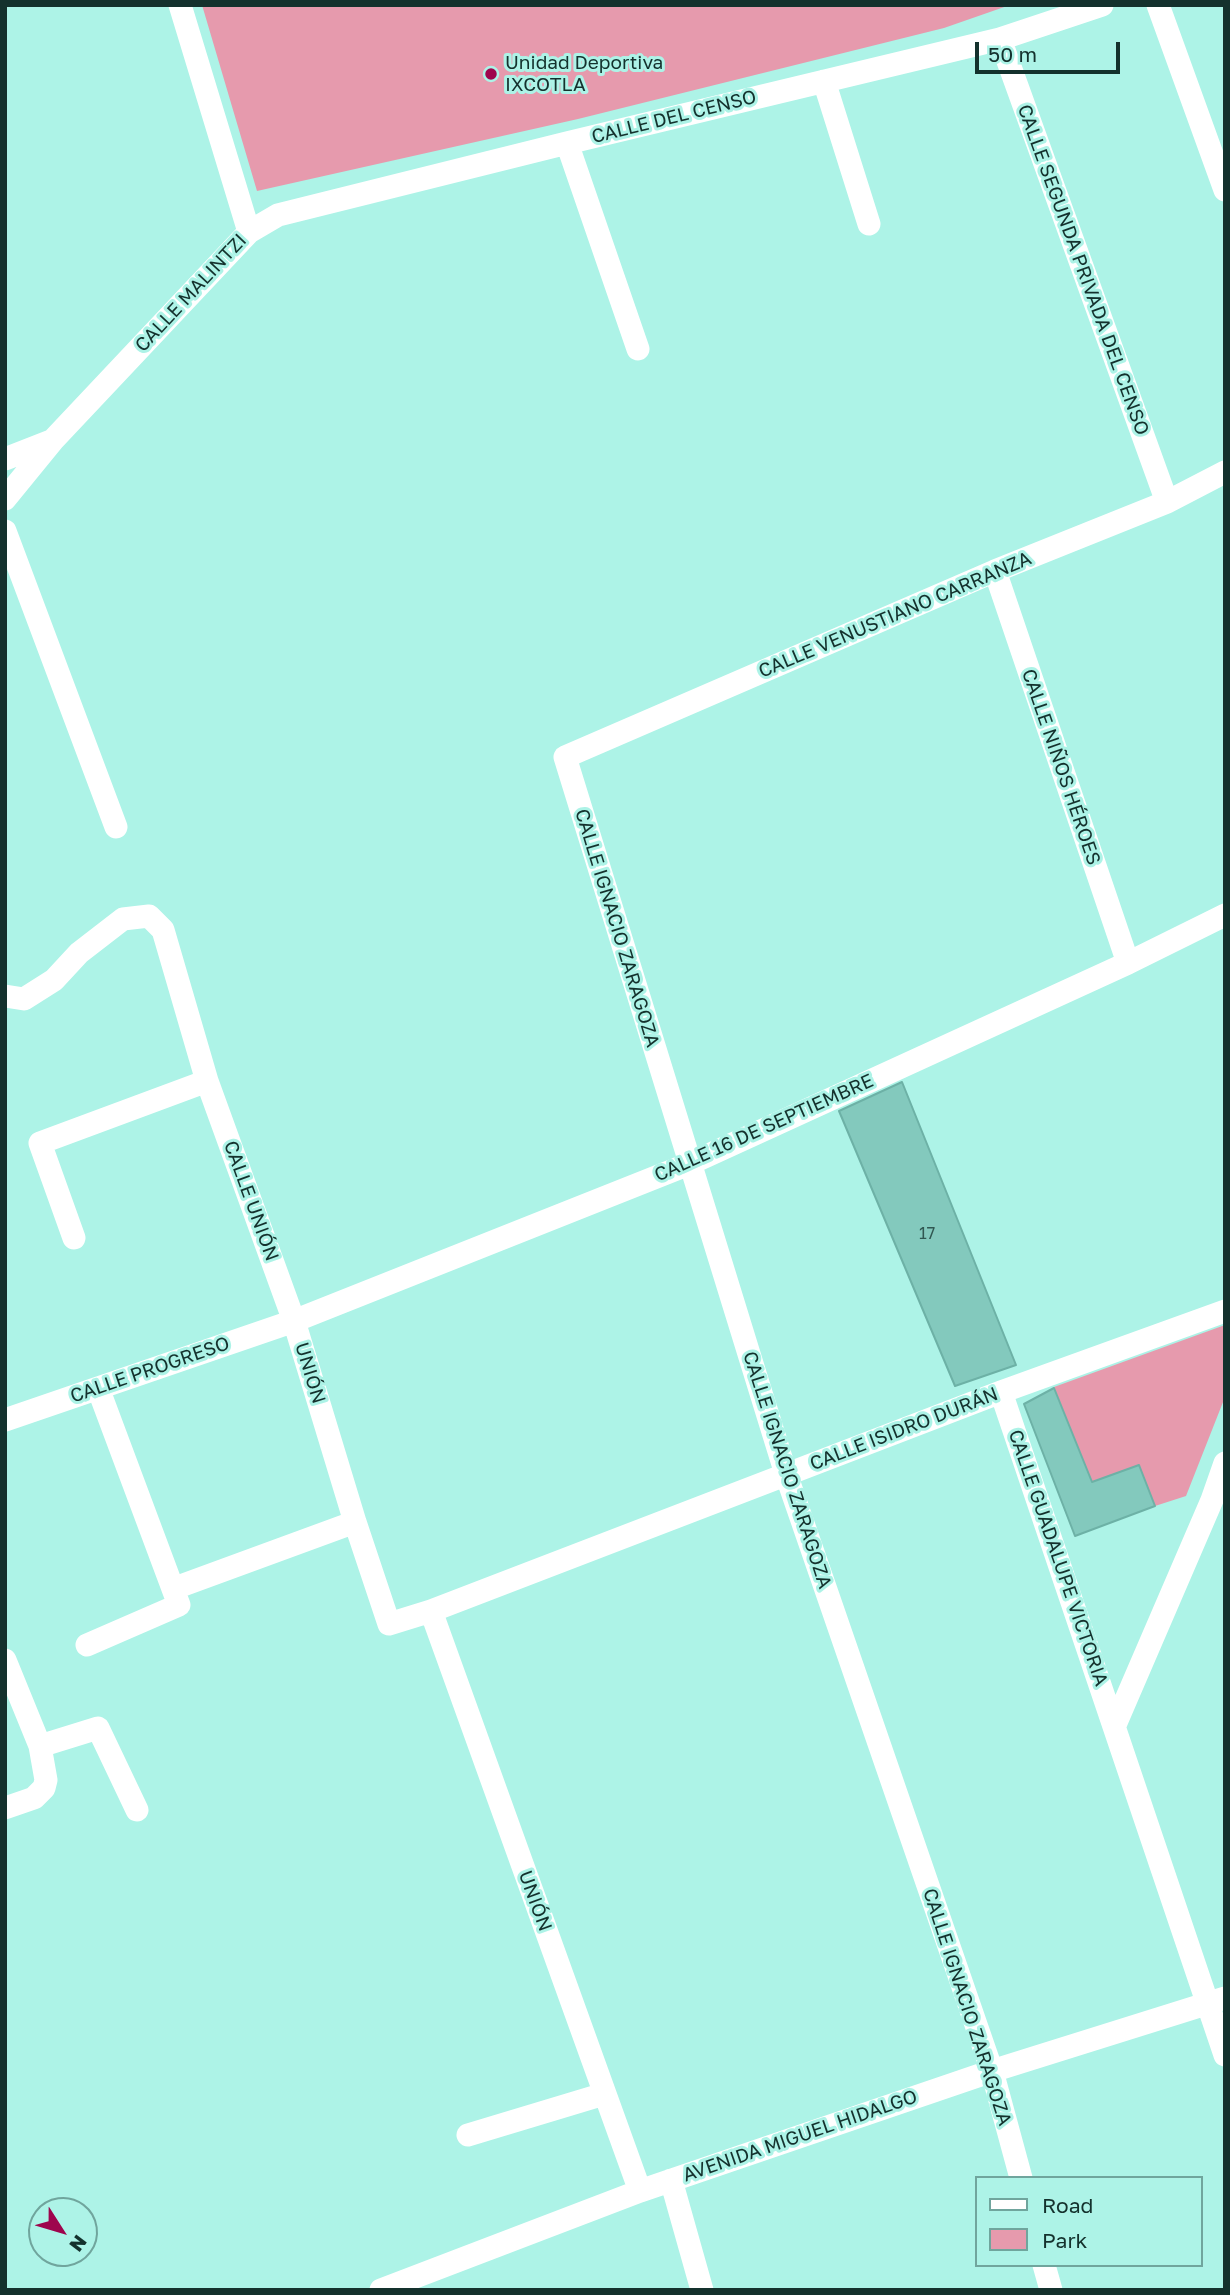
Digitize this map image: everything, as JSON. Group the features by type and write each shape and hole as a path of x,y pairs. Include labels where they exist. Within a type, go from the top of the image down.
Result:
{"street":[{"name":"CALLE MALINTZI","path":"5,499 54,439 249,232 180,5"},
{"name":"CALLE DEL CENSO","path":"249,232 278,215 1000,39 1102,5"},
{"path":"1158,5 1225,191"},
{"name":"CALLE SEGUNDA PRIVADA DEL CENSO","path":"1000,39 1167,502"},
{"path":"824,81 869,224"},
{"path":"567,143 638,349"},
{"path":"5,459 54,439"},
{"name":"CALLE VENUSTIANO CARRANZA","path":"565,757 995,570 1167,502 1225,472"},
{"path":"5,531 116,827"},
{"name":"CALLE NIÑOS HÉROES","path":"995,570 1128,963"},
{"name":"CALLE IGNACIO ZARAGOZA","path":"565,757 786,1474 992,2071 1020,2176"},
{"name":"CALLE 16 DE SEPTIEMBRE","path":"294,1321 689,1164 1128,963 1225,915"},
{"name":"CALLE UNIÓN","path":"5,996 24,999 54,980 79,953 123,919 149,916 163,930 208,1081 294,1321"},
{"path":"74,1238 40,1143 208,1081"},
{"name":"CALLE ISIDRO DURÁN","path":"389,1624 431,1611 1001,1392 1225,1311"},
{"name":"CALLE PROGRESO","path":"5,1420 294,1321"},
{"name":"UNIÓN","path":"294,1321 389,1624"},
{"path":"86,1645 179,1605 98,1388"},
{"name":"CALLE GUADALUPE VICTORIA","path":"1001,1392 1115,1725 1216,2001 1225,2055"},
{"name":"CALLE GUADALUPE VICTORIA","path":"1115,1725 1218,1498 1225,1463"},
{"path":"174,1588 355,1522"},
{"name":"UNIÓN","path":"431,1611 640,2191"},
{"path":"5,1660 40,1746 46,1780 44,1788 34,1798 5,1808"},
{"path":"40,1746 98,1728 137,1810"},
{"name":"AVENIDA MIGUEL HIDALGO","path":"381,2290 671,2180 992,2071 1216,2001"},
{"path":"468,2135 604,2094"},
{"path":"671,2180 702,2290"},
{"path":"1045,2267 1051,2290"}],"green space":[{"name":"Unidad Deportiva IXCOTLA","path":"202,5 1010,5 944,28 578,119 257,191"},
{"path":"1225,1325 1225,1397 1186,1496 1155,1506 1139,1466 1092,1482 1054,1387"}],"building":[{"path":"902,1082 1016,1365 955,1386 839,1111"},
{"path":"1054,1388 1092,1482 1139,1465 1155,1506 1075,1536 1024,1404"}],"place":[{"name":"Unidad Deportiva IXCOTLA","path":"491,74"}]}
